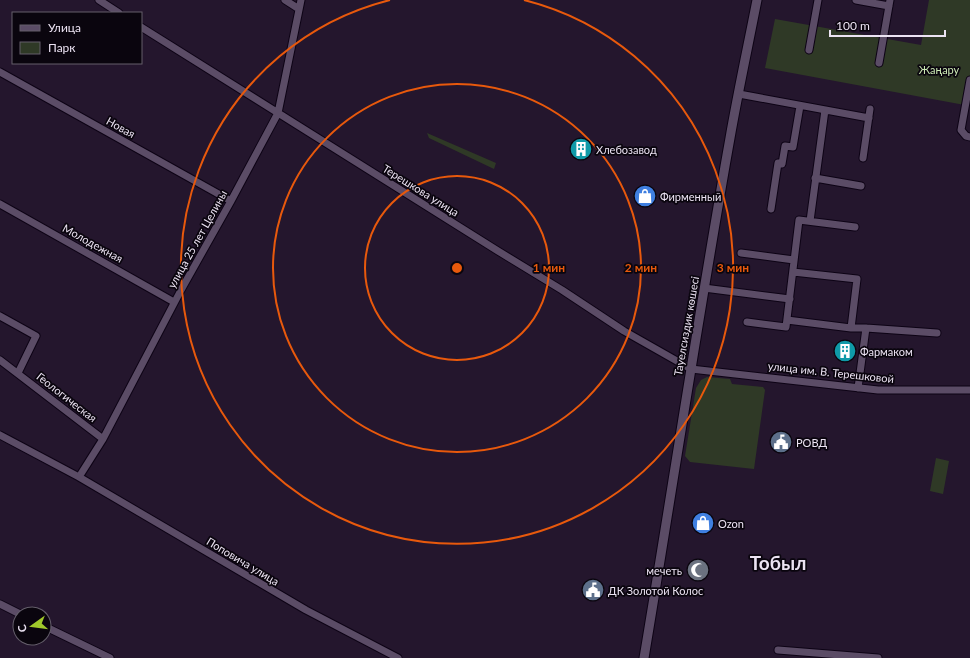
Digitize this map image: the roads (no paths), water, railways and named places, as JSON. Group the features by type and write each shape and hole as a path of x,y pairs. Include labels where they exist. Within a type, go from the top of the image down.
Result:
{"street":[{"path":"99,0 117,12"},
{"path":"285,0 299,9"},
{"name":"улица 25 лет Целины","path":"79,477 103,439 174,302 231,201 278,113 301,0"},
{"name":"Тауелсиздик көшесі","path":"644,658 704,288 739,94 758,0"},
{"path":"809,50 818,0"},
{"path":"856,0 889,3 879,63"},
{"name":"Терешкова улица","path":"142,28 562,290 624,331 691,369"},
{"name":"Новая","path":"0,72 231,201"},
{"path":"970,80 961,130 966,136 970,136"},
{"path":"739,94 869,118"},
{"path":"771,209 778,163 782,164 785,146 792,147 800,106"},
{"path":"863,158 870,109"},
{"path":"810,221 825,110"},
{"path":"815,178 861,186"},
{"name":"Молодежная","path":"0,204 174,302"},
{"path":"747,322 786,327 799,220 855,227"},
{"path":"741,253 794,260"},
{"path":"793,272 857,279 851,328"},
{"path":"704,288 790,299"},
{"path":"0,316 36,336 18,373"},
{"path":"787,320 851,328 937,333"},
{"path":"858,388 866,328"},
{"name":"Геологическая","path":"0,360 103,439"},
{"name":"улица им. В. Терешковой","path":"691,369 878,390 970,390"},
{"name":"Поповича улица","path":"0,435 79,477 293,603 398,658"},
{"path":"0,604 12,610"},
{"path":"52,630 110,658"},
{"path":"778,650 878,658"}],"place":[{"name":"Хлебозавод","path":"581,149"},
{"name":"Фирменный","path":"645,196"},
{"name":"Фармаком","path":"845,351"},
{"name":"РОВД","path":"781,442"},
{"name":"Ozon","path":"703,523"},
{"name":"мечеть","path":"698,570"},
{"name":"ДК Золотой Колос","path":"593,590"}],"district":[{"name":"Тобыл","path":"778,562"}],"park label":[{"name":"Жаңару","path":"939,69"}]}
